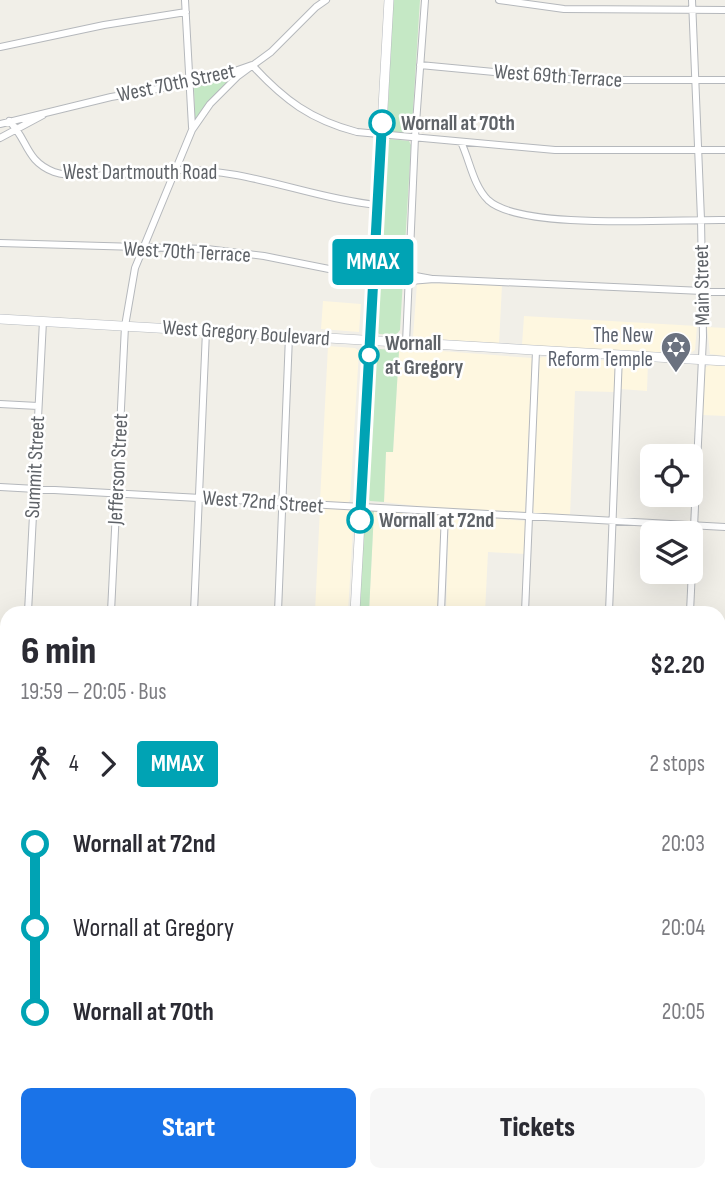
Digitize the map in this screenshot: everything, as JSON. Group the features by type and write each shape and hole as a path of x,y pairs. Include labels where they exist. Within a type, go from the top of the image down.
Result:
{"main road":[{"path":"355,606 389,0"},
{"name":"West Gregory Boulevard","path":"0,319 725,361"}],"street":[{"path":"185,0 192,130"},
{"path":"192,130 215,98 271,52 315,3 326,0"},
{"path":"406,343 415,137 425,0"},
{"path":"501,0 564,9 725,10"},
{"name":"Main Street","path":"692,0 703,291 693,521"},
{"path":"0,47 104,24 186,12"},
{"name":"West 70th Street","path":"0,124 111,97 190,85 228,75 252,65 278,92 311,115 332,125 357,132 555,150 725,150"},
{"name":"West 69th Terrace","path":"420,65 578,80 725,80"},
{"name":"West 70th Street","path":"0,138 51,111"},
{"name":"West Dartmouth Road","path":"9,121 34,160 54,172 73,175 176,170 242,174 326,198 377,205"},
{"name":"Jefferson Street","path":"111,606 125,326 132,277 192,130"},
{"path":"461,142 483,194 490,202 510,213 614,222 725,220"},
{"name":"West 70th Terrace","path":"0,243 233,251 339,271 373,274"},
{"path":"410,278 725,292"},
{"name":"Summit Street","path":"28,606 43,321"},
{"path":"194,606 206,331"},
{"path":"278,606 289,336"},
{"path":"525,606 536,351"},
{"path":"609,606 619,355"},
{"path":"0,404 38,406"},
{"name":"West 72nd Street","path":"0,486 640,523"},
{"path":"441,606 445,512"},
{"name":"West 72nd Street","path":"703,526 725,527"},
{"name":"Main Street","path":"690,606 691,584"}],"shaded area":[{"path":"417,283 502,285 499,344 413,337"},
{"path":"323,301 361,304 359,332 321,329"},
{"path":"524,316 697,326 695,350 689,354 522,345"},
{"path":"707,327 725,328 725,356 710,354"},
{"path":"328,346 355,348 359,351 348,503 320,501"},
{"path":"416,349 532,358 525,513 432,508 384,502 386,452 393,452 399,351"},
{"path":"539,358 615,363 614,392 575,391 570,516 536,514 533,511"},
{"path":"648,362 647,391 620,389 622,363"},
{"path":"710,365 725,366 725,416 702,415 704,368"},
{"path":"320,508 350,510 354,513 348,606 315,606"},
{"path":"374,511 442,515 440,606 369,606"},
{"path":"453,515 526,521 525,554 488,552 485,606 446,606 449,518"}],"green space":[{"path":"393,0 420,0 412,126 410,131 404,133 392,132 387,127"},
{"path":"228,77 230,79 195,119 194,88"},
{"path":"390,139 409,141 411,145 400,330 396,335 379,334 375,330 386,144"},
{"path":"380,349 399,351 393,452 386,452 384,502 370,501 366,496 374,353"},
{"path":"374,511 369,606 359,606 365,517 368,512"}],"bus line":[{"name":"MMAX","path":"360,520 382,123"}],"place":[{"name":"Wornall at 70th","path":"382,123"},
{"name":"Wornall at Gregory","path":"369,355"},
{"name":"The New Reform Temple","path":"676,374"},
{"name":"Wornall at 72nd","path":"360,520"}]}
